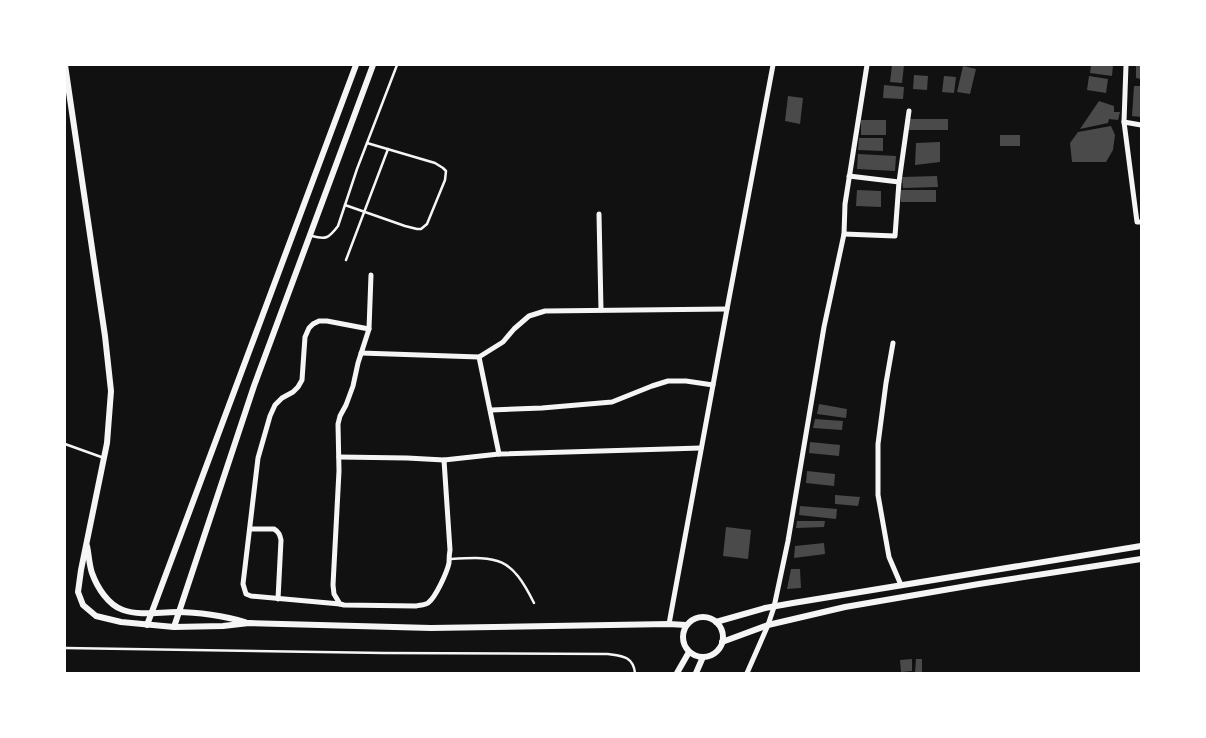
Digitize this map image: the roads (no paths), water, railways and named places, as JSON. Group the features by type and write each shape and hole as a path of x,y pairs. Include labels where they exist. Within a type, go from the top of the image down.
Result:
{"street":[{"path":"65,65 105,336 111,391 107,443 80,570 78,592 83,605 96,616 121,622 174,627 223,626 249,623 431,628 669,624 686,626"},
{"path":"146,625 356,65"},
{"path":"174,627 254,386 373,65"},
{"path":"669,624 773,65"},
{"path":"747,673 768,625 774,606 788,541 824,327 844,234 845,204 867,65"},
{"path":"1126,65 1124,122 1138,222 1141,222"},
{"path":"844,234 895,236 899,182 909,111"},
{"path":"1124,122 1141,125"},
{"path":"849,176 899,182"},
{"path":"600,214 601,310"},
{"path":"340,604 334,594 333,585 340,472 338,424 354,386 368,329 371,275"},
{"path":"361,353 479,357 502,342 529,316 544,311 727,309"},
{"path":"368,329 327,321 319,321 309,328 305,337 302,380 293,392 282,398 275,405 258,458 243,584 246,594 344,605 423,605 428,602 444,575 449,559 444,460"},
{"path":"894,343 886,383 878,444 878,495 889,558 901,585"},
{"path":"479,357 499,454"},
{"path":"491,410 612,402 668,381 713,384"},
{"path":"339,457 444,460 499,454 701,448"},
{"path":"250,529 274,529 280,535 278,598"},
{"path":"86,542 92,572 98,585 113,605 123,610 136,613 179,612 231,618 249,623"},
{"path":"716,622 774,606 1141,546"},
{"path":"722,642 768,625 845,607 1141,559"},
{"path":"697,618 710,618 716,622 722,632 720,647 713,654 703,657 698,657 689,652 682,636 686,626 697,618"},
{"path":"677,673 689,652"},
{"path":"696,673 703,657"}],"lane":[{"path":"309,235 326,238 338,226 367,143 398,65"},
{"path":"345,205 417,230 427,224 445,180 446,171 435,163 367,143"},
{"path":"346,260 388,149"},
{"path":"65,444 104,458"},
{"path":"449,559 480,557 501,561 514,570 525,585 534,603"},
{"path":"65,648 608,654 624,657 630,661 635,673"}]}
